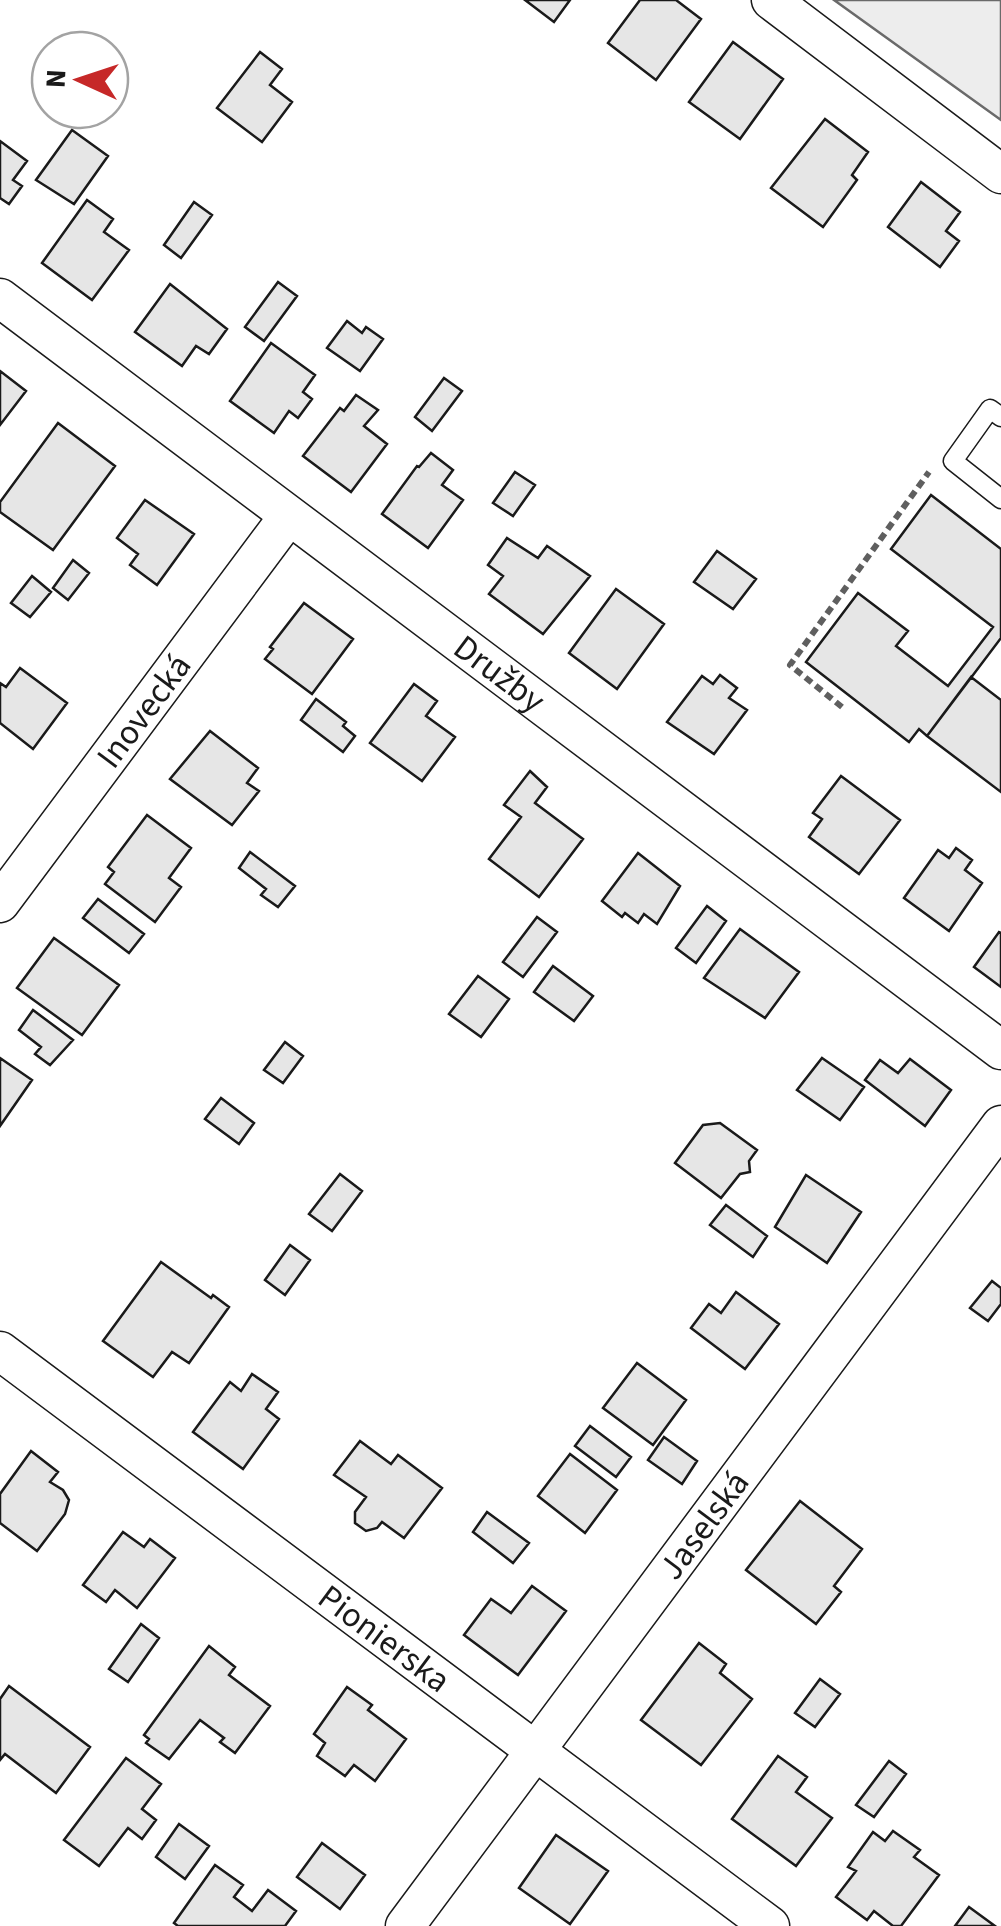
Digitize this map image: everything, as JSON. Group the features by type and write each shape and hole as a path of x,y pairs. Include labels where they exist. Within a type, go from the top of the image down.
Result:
{"street":[{"path":"771,0 1001,174"},
{"name":"Družby","path":"0,298 1001,1050"},
{"name":"Inovecká","path":"0,903 288,517"},
{"name":"Jaselská","path":"406,1926 1001,1124"},
{"name":"Pionierska","path":"0,1352 770,1926"}],"lane":[{"path":"1001,417 990,409 953,461 1001,499"}],"path":[{"path":"842,707 790,664 929,472 953,461"}],"shaded area":[{"path":"834,0 1001,0 1001,120"}],"building":[{"path":"525,0 570,0 554,22"},
{"path":"640,0 676,0 701,19 656,80 608,43"},
{"path":"733,42 783,79 740,139 689,102"},
{"path":"260,52 282,69 270,85 292,102 262,142 217,108"},
{"path":"825,119 868,152 852,175 857,180 823,227 771,188"},
{"path":"72,130 108,156 74,204 36,180"},
{"path":"0,141 27,161 13,180 22,186 9,204 0,198"},
{"path":"921,182 960,212 946,231 959,241 940,267 888,227"},
{"path":"87,200 113,219 104,232 129,250 92,300 42,263"},
{"path":"194,202 212,215 181,258 164,245"},
{"path":"278,282 297,296 264,341 245,327"},
{"path":"170,284 227,329 209,354 196,346 182,366 135,332"},
{"path":"347,321 362,333 366,327 383,339 360,371 327,348"},
{"path":"271,343 315,375 303,392 312,399 298,418 289,411 274,433 230,401"},
{"path":"0,371 26,391 0,425"},
{"path":"444,378 462,391 432,431 415,417"},
{"path":"356,395 378,410 364,426 387,444 351,492 303,456 340,408 344,411"},
{"path":"58,423 115,466 53,550 0,512 0,502"},
{"path":"431,453 453,470 442,485 463,500 428,548 382,514"},
{"path":"515,472 535,485 513,516 493,503"},
{"path":"931,495 1001,549 1001,638 927,736 919,729 909,742 806,662 858,593 908,631 896,646 948,686 993,627 891,549"},
{"path":"145,500 194,534 157,585 130,565 138,554 117,538"},
{"path":"507,538 538,558 547,546 590,576 543,634 489,594 503,576 488,565"},
{"path":"717,551 756,579 733,609 694,582"},
{"path":"73,560 89,573 68,600 53,588"},
{"path":"32,576 51,592 30,617 11,603"},
{"path":"616,589 664,624 617,689 569,653"},
{"path":"304,603 353,639 312,694 265,659"},
{"path":"20,668 67,703 33,749 0,723 0,683 6,687"},
{"path":"720,675 737,688 729,698 747,710 714,754 667,722 702,676 713,684"},
{"path":"971,677 1001,700 1001,792 927,736"},
{"path":"414,684 437,701 426,716 455,737 422,781 370,743"},
{"path":"316,699 346,722 343,726 355,736 343,752 301,720"},
{"path":"210,731 258,768 247,783 259,791 232,825 170,779"},
{"path":"530,771 547,787 535,803 583,839 539,897 489,859 521,817 504,805"},
{"path":"841,776 900,820 859,874 809,837 822,819 813,813"},
{"path":"147,815 191,848 169,878 181,887 155,922 105,884 114,872 108,867"},
{"path":"956,848 972,860 965,870 982,883 949,931 904,898 938,850 949,858"},
{"path":"250,852 295,886 278,907 261,895 266,889 239,868"},
{"path":"638,853 680,886 657,924 644,914 638,923 625,913 622,917 602,901"},
{"path":"98,899 144,934 129,953 83,918"},
{"path":"707,906 726,921 696,963 676,948"},
{"path":"537,917 557,932 523,977 503,962"},
{"path":"740,929 799,972 765,1018 704,978"},
{"path":"1001,933 1001,987 974,967"},
{"path":"54,938 119,985 82,1035 17,988"},
{"path":"553,966 593,996 574,1021 534,992"},
{"path":"478,976 509,999 481,1037 449,1014"},
{"path":"33,1010 73,1040 50,1065 35,1054 41,1047 19,1030"},
{"path":"285,1042 303,1056 283,1083 264,1070"},
{"path":"0,1058 32,1080 0,1126"},
{"path":"822,1058 864,1087 840,1120 797,1090"},
{"path":"910,1059 951,1090 925,1126 865,1080 880,1060 898,1073"},
{"path":"221,1098 254,1123 239,1144 205,1119"},
{"path":"720,1123 757,1150 749,1161 750,1172 740,1174 721,1198 675,1163 703,1125"},
{"path":"340,1174 362,1191 332,1231 309,1214"},
{"path":"806,1175 861,1212 827,1263 775,1227"},
{"path":"726,1205 767,1236 753,1257 710,1225"},
{"path":"290,1245 310,1260 285,1295 265,1280"},
{"path":"161,1262 229,1307 189,1363 172,1352 153,1377 103,1341"},
{"path":"992,1281 1001,1288 1001,1304 988,1321 970,1308"},
{"path":"736,1292 779,1324 745,1369 691,1328 709,1304 721,1313"},
{"path":"637,1363 686,1400 653,1445 603,1408"},
{"path":"252,1374 278,1392 266,1409 279,1419 243,1469 193,1432 230,1382 241,1391"},
{"path":"590,1426 631,1457 616,1477 575,1446"},
{"path":"664,1437 697,1461 682,1484 648,1460"},
{"path":"360,1441 391,1464 398,1455 442,1488 404,1538 382,1522 366,1531 355,1523 355,1512 366,1497 334,1475"},
{"path":"31,1451 58,1472 50,1482 63,1490 69,1500 65,1514 37,1551 0,1523 0,1494"},
{"path":"570,1454 617,1490 585,1533 538,1496"},
{"path":"800,1501 862,1549 834,1586 841,1592 816,1624 746,1570"},
{"path":"487,1512 529,1543 513,1563 473,1532"},
{"path":"123,1532 144,1547 150,1539 175,1558 137,1608 115,1590 106,1602 83,1585"},
{"path":"532,1586 566,1611 518,1675 464,1635 491,1599 511,1613"},
{"path":"141,1624 159,1638 128,1682 109,1669"},
{"path":"699,1643 726,1664 720,1673 752,1699 701,1765 641,1720"},
{"path":"209,1646 235,1667 229,1675 270,1706 235,1753 220,1742 224,1738 200,1720 169,1759 146,1743 149,1739 144,1735"},
{"path":"820,1679 840,1694 815,1727 795,1713"},
{"path":"9,1686 90,1747 56,1793 5,1754 0,1760 0,1699"},
{"path":"347,1687 372,1705 368,1710 406,1739 375,1781 354,1765 345,1776 317,1756 325,1743 314,1734"},
{"path":"778,1756 807,1777 796,1792 832,1818 796,1866 732,1819"},
{"path":"126,1758 161,1784 142,1809 156,1820 142,1839 128,1828 99,1866 64,1840"},
{"path":"889,1761 906,1774 874,1817 856,1805"},
{"path":"179,1824 209,1846 185,1879 156,1857"},
{"path":"893,1831 920,1850 914,1857 939,1875 901,1926 893,1926 874,1911 867,1920 836,1897 856,1871 848,1867 873,1832 885,1841"},
{"path":"556,1835 608,1871 570,1924 519,1888"},
{"path":"322,1843 365,1875 340,1909 297,1877"},
{"path":"215,1865 243,1885 234,1897 252,1911 268,1890 296,1911 285,1926 178,1926 174,1923"},
{"path":"969,1907 995,1926 955,1926"}]}
